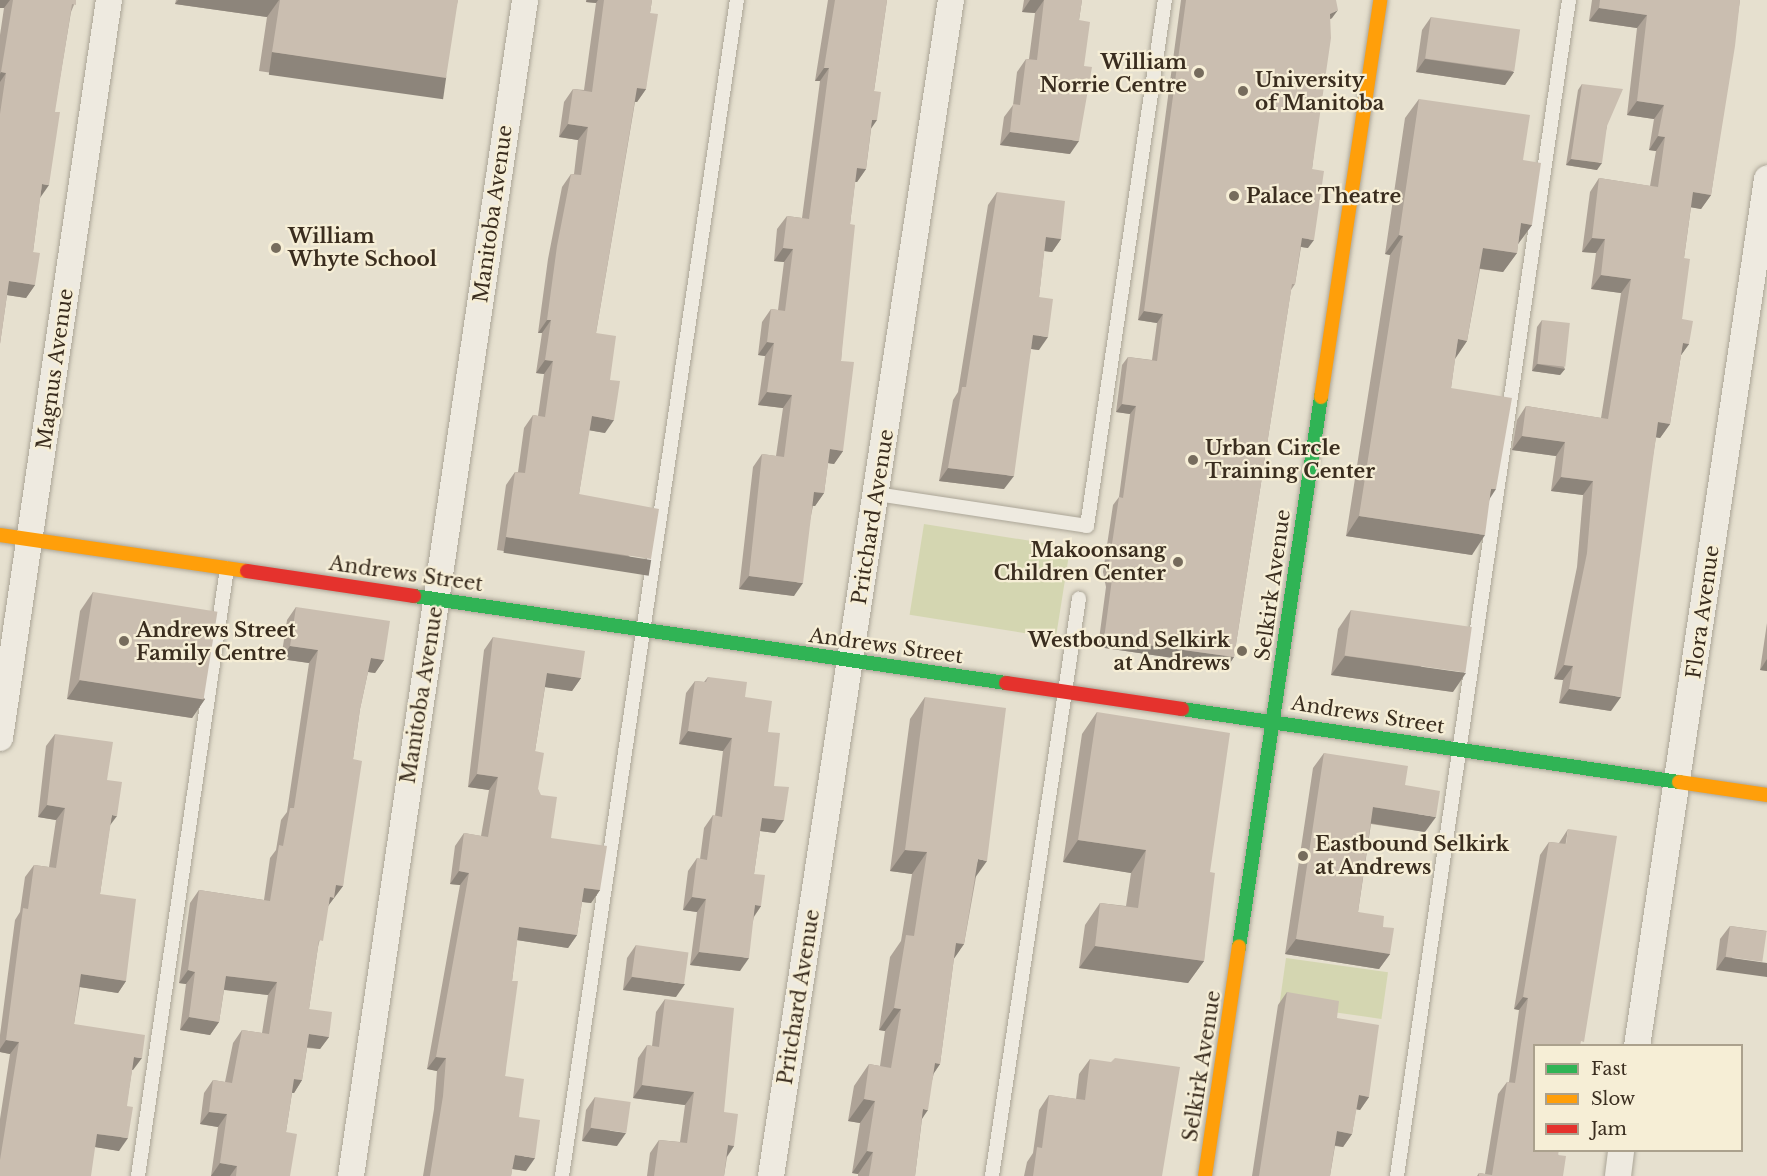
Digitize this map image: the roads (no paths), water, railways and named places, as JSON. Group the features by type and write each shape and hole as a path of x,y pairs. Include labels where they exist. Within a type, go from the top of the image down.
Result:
{"street":[{"name":"Magnus Avenue","path":"0,738 109,0"},
{"name":"Manitoba Avenue","path":"351,1176 525,0"},
{"name":"Pritchard Avenue","path":"771,1176 951,0"},
{"name":"Selkirk Avenue","path":"1205,1176 1380,0"},
{"name":"Flora Avenue","path":"1637,1044 1767,179"},
{"name":"Andrews Street","path":"0,535 437,597 850,661 1274,720 1767,795"},
{"path":"1618,1176 1621,1152"}],"lane":[{"path":"562,1176 736,0"},
{"path":"876,494 1087,526 1164,0"},
{"path":"1398,1176 1569,0"},
{"path":"138,1176 227,568"},
{"path":"992,1176 1079,599"}],"place":[{"name":"William Norrie Centre","path":"1199,73"},
{"name":"University of Manitoba","path":"1243,91"},
{"name":"Palace Theatre","path":"1234,196"},
{"name":"William Whyte School","path":"276,248"},
{"name":"Urban Circle Training Center","path":"1193,460"},
{"name":"Makoonsang Children Center","path":"1178,562"},
{"name":"Andrews Street Family Centre","path":"124,641"},
{"name":"Westbound Selkirk at Andrews","path":"1242,651"},
{"name":"Eastbound Selkirk at Andrews","path":"1303,856"}]}
